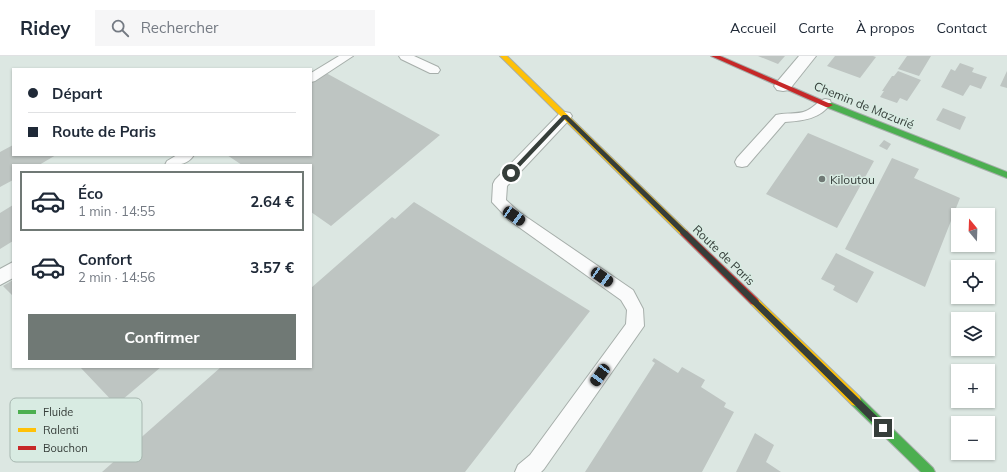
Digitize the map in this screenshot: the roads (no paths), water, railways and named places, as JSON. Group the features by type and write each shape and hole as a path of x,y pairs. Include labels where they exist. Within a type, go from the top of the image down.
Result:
{"main road":[{"name":"Route de Paris","path":"503,56 929,472"},
{"name":"Chemin de Mazurié","path":"714,56 783,86 1007,175"}],"street":[{"path":"783,86 808,56"}],"lane":[{"path":"312,77 347,56"},
{"path":"405,56 434,70"},
{"path":"742,162 781,118 806,117 817,111 825,103"},
{"path":"525,472 537,462 635,326 635,309 627,295 514,216 499,202 500,184 565,116"},
{"path":"0,278 12,270"}],"place":[{"name":"Kiloutou","path":"822,179"}]}
